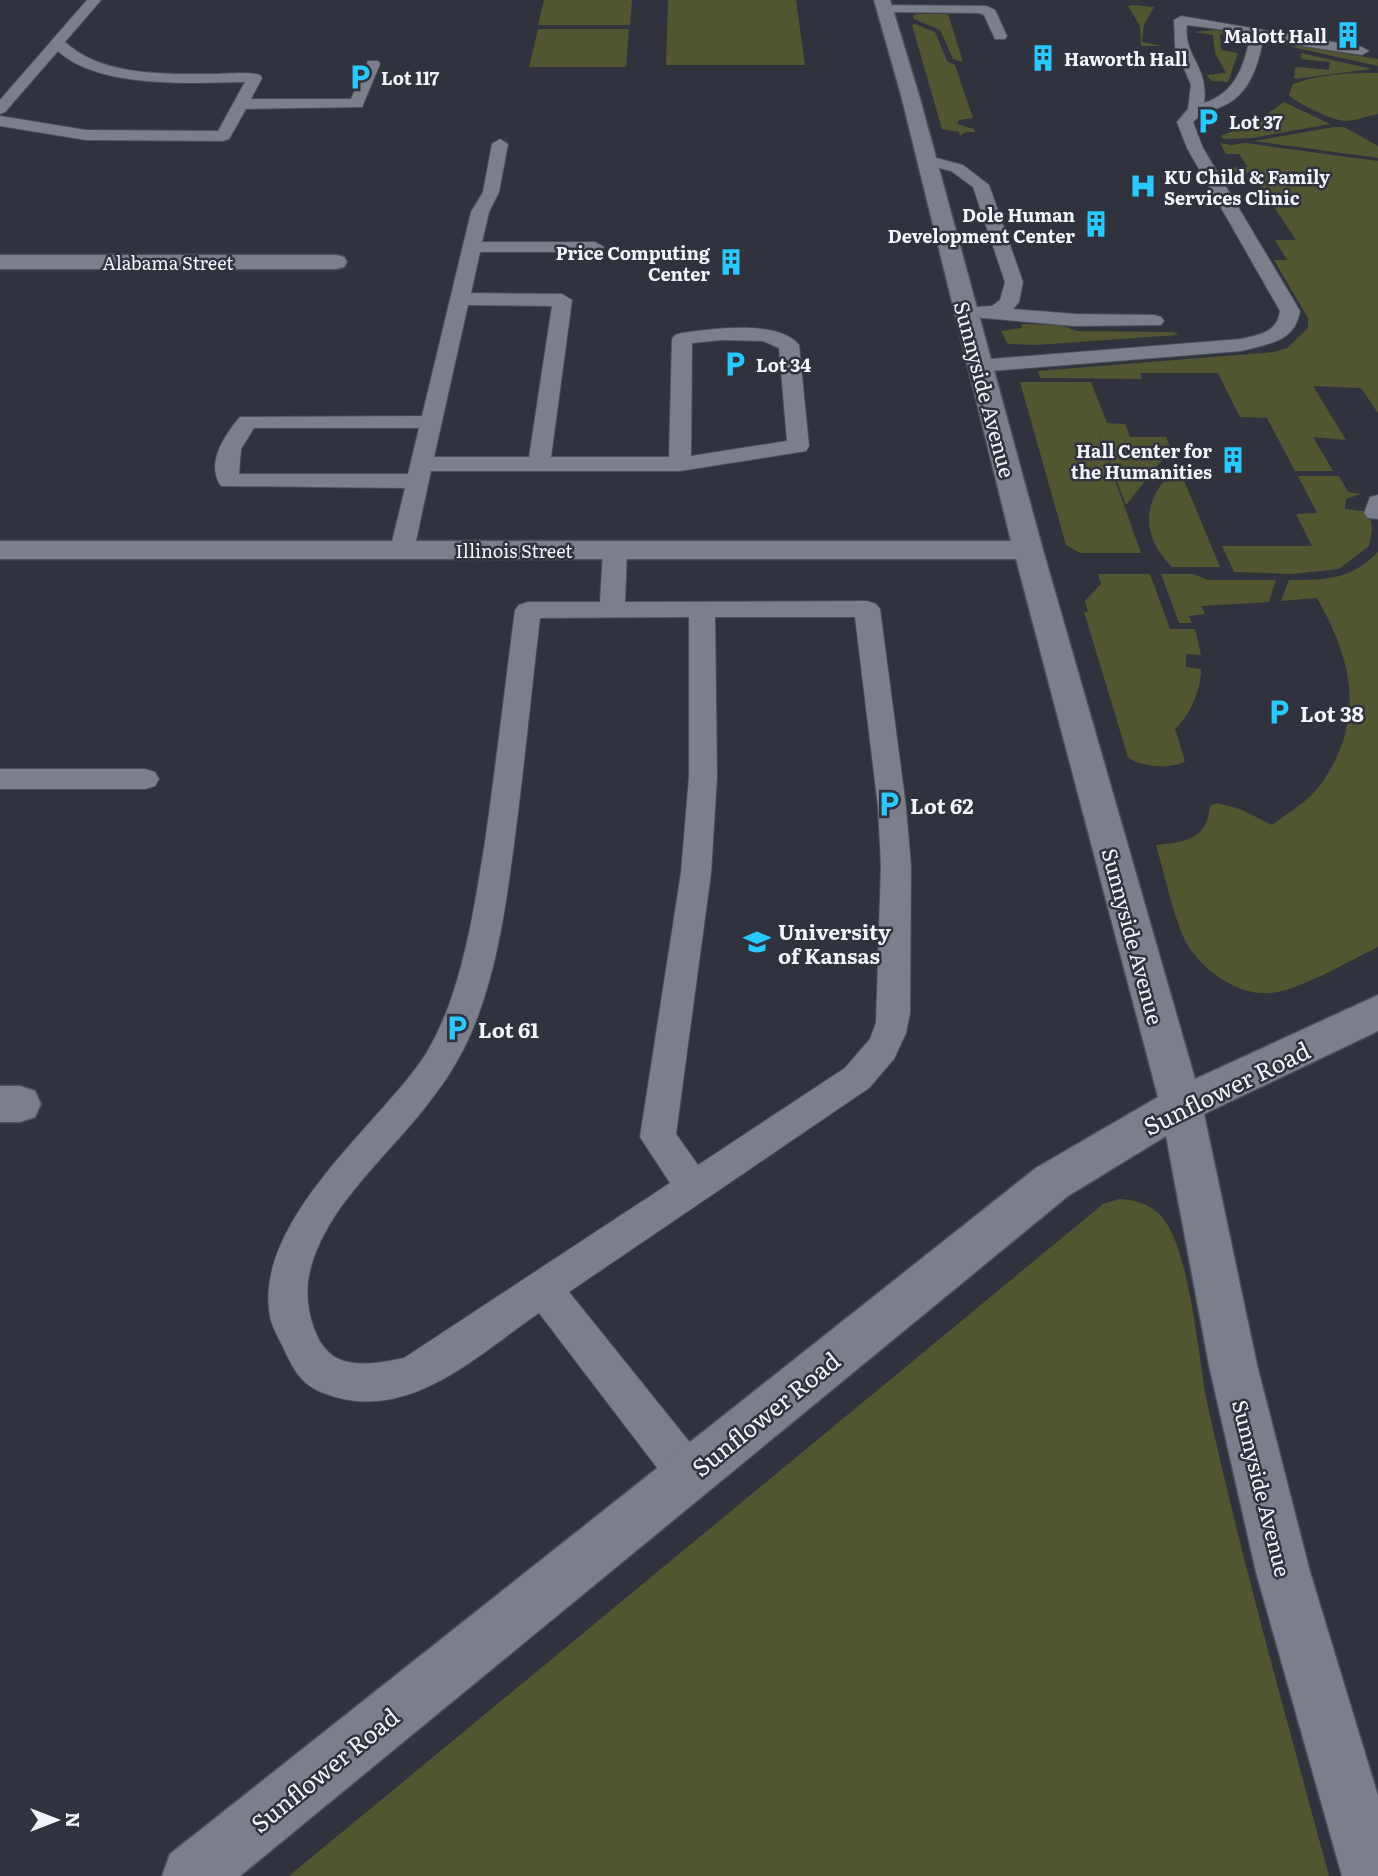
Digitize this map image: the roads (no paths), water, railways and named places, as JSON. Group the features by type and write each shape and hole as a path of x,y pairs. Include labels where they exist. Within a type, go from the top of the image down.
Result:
{"street":[{"name":"Sunnyside Avenue","path":"883,5 1028,550 1181,1105 1233,1365 1283,1572 1372,1876"},
{"name":"Alabama Street","path":"0,262 336,262"},
{"name":"Illinois Street","path":"0,550 1028,550"},
{"name":"Sunflower Road","path":"192,1876 1052,1182 1181,1105 1378,1012"}],"lane":[{"path":"0,109 94,0"},
{"path":"970,9 999,1"},
{"path":"883,5 970,9 990,13 1000,36"},
{"path":"1196,109 1198,79 1180,50 1181,20 1362,51"},
{"path":"979,366 1241,345 1276,336 1288,324 1290,311 1195,148 1185,122 1196,109 1223,101 1240,83 1252,65 1257,35"},
{"path":"0,121 86,135 223,136 255,78 178,78 121,71 76,58 57,42"},
{"path":"241,104 358,104 373,64"},
{"path":"402,550 472,247 481,212 491,192 500,144"},
{"path":"925,160 947,164 972,177 986,194 1014,282 1009,302 997,312"},
{"path":"472,247 595,247"},
{"path":"460,299 562,300 539,464"},
{"path":"965,312 997,312 1022,317 1078,321 1154,321"},
{"path":"432,422 248,422 228,450 226,466 229,481 420,473 539,464 680,464 798,446 789,345 761,336 736,334 682,339 680,464"},
{"path":"612,610 615,550"},
{"path":"866,609 893,819 896,866 895,1001 891,1035 878,1058 857,1078 412,1376 384,1383 354,1383 329,1376 313,1364 299,1345 290,1320 289,1292 294,1265 308,1229 332,1191 430,1077 454,1034 473,979 493,883 528,610 702,610 866,609"},
{"path":"694,1188 658,1137 695,873 703,777 702,610"},
{"path":"0,779 145,779"},
{"path":"544,1290 690,1475"}],"place":[{"name":"Malott Hall","path":"1348,35"},
{"name":"Haworth Hall","path":"1043,58"},
{"name":"Lot 117","path":"360,77"},
{"name":"Lot 37","path":"1208,121"},
{"name":"KU Child & Family Services Clinic","path":"1143,186"},
{"name":"Dole Human Development Center","path":"1096,224"},
{"name":"Price Computing Center","path":"731,262"},
{"name":"Lot 34","path":"735,364"},
{"name":"Hall Center for the Humanities","path":"1233,460"},
{"name":"Lot 38","path":"1279,712"},
{"name":"Lot 62","path":"889,804"},
{"name":"University of Kansas","path":"757,942"},
{"name":"Lot 61","path":"457,1028"}]}
